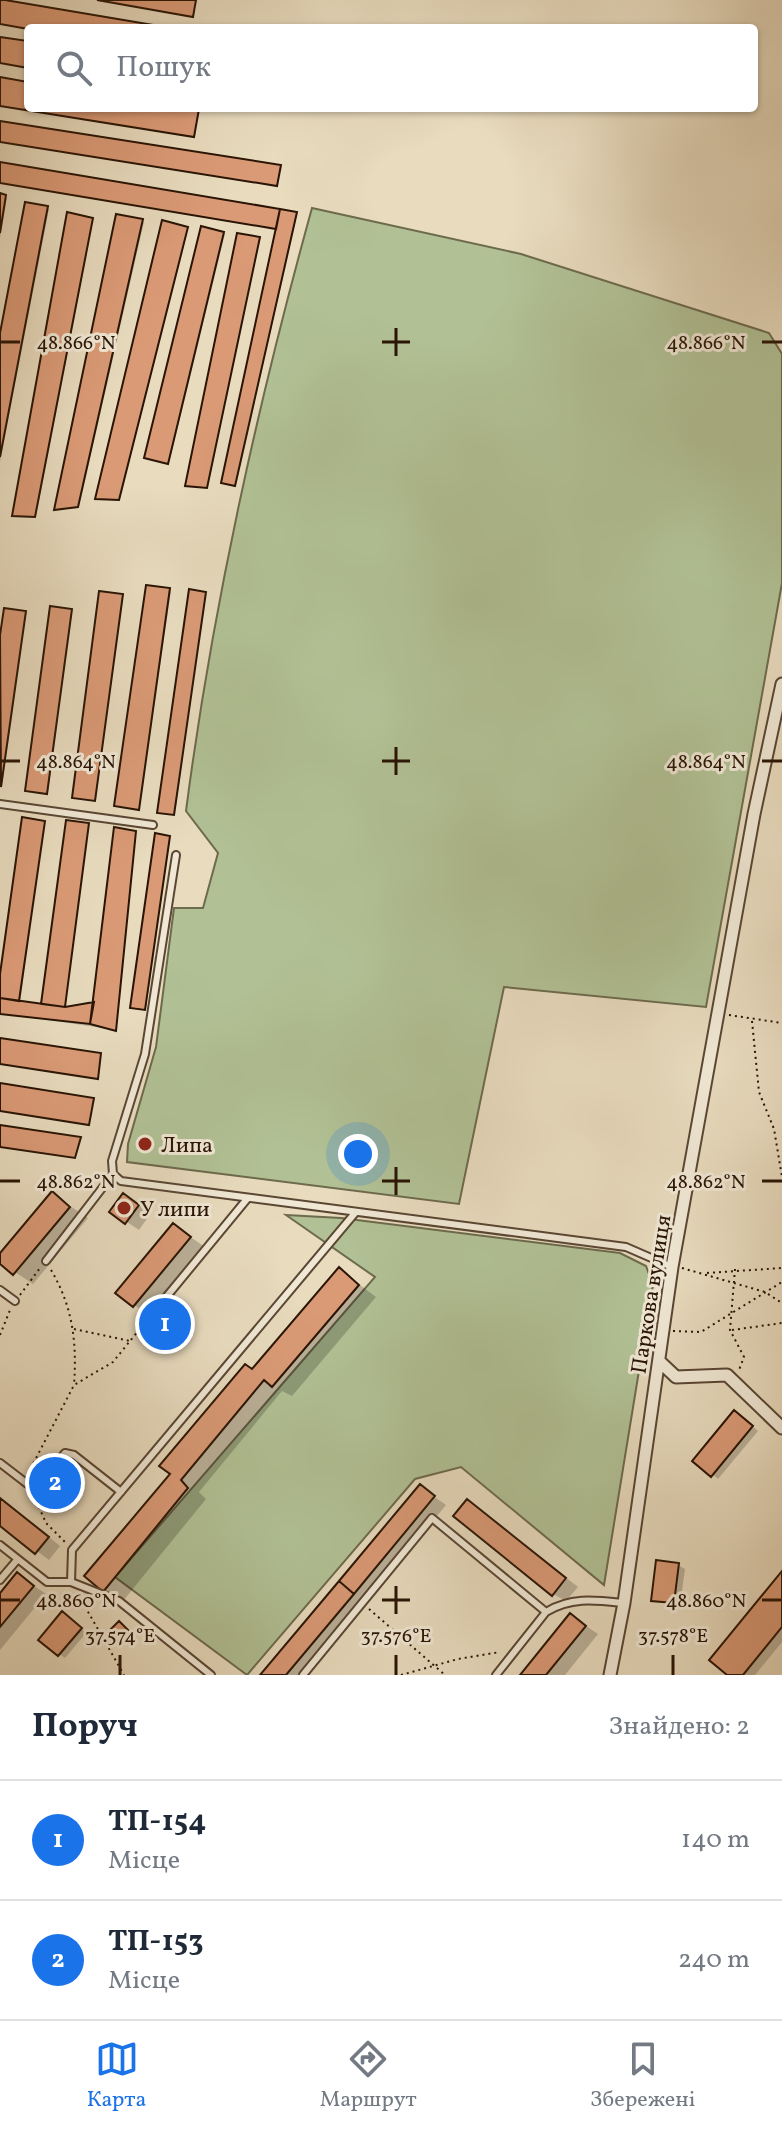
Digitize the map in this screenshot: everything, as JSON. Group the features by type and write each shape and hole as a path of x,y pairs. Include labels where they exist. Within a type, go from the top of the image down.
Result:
{"street":[{"name":"Паркова вулиця","path":"610,1675 624,1603 672,1267 721,1013 754,814 782,684"},
{"path":"659,1361 676,1377 727,1375 782,1428"}],"lane":[{"path":"0,804 153,825"},
{"path":"46,1261 113,1174 112,1161 145,1054 176,855"},
{"path":"113,1174 121,1181 247,1199 626,1247 672,1267"},
{"path":"149,1318 247,1199"},
{"path":"71,1582 72,1550 355,1213"},
{"path":"0,1290 15,1301"},
{"path":"0,1463 30,1486 38,1486 65,1453 74,1455 121,1492"},
{"path":"303,1675 432,1518 546,1612"},
{"path":"0,1545 47,1582 71,1582 119,1601 211,1675"},
{"path":"0,1580 17,1560"},
{"path":"496,1675 546,1612 562,1603 587,1599 624,1603"}],"path":[{"path":"721,1013 781,1024"},
{"path":"752,1021 759,1092 774,1129 782,1177"},
{"path":"0,1335 15,1301 46,1261 66,1296 73,1328 74,1385 33,1464 30,1486 46,1523 72,1550"},
{"path":"672,1267 707,1273 765,1292 782,1303"},
{"path":"707,1273 782,1268"},
{"path":"727,1375 742,1369 744,1357 730,1330 735,1269"},
{"path":"664,1331 701,1332 782,1282"},
{"path":"74,1385 113,1362 149,1318"},
{"path":"730,1330 782,1323"},
{"path":"73,1328 130,1341"},
{"path":"71,1582 124,1675"},
{"path":"362,1603 445,1675"},
{"path":"401,1675 517,1649"}],"green space":[{"path":"312,208 521,254 769,333 782,354 782,583 706,1007 504,987 459,1204 127,1162 128,1144 156,1047 174,908 203,908 218,853 186,811 197,735 238,507"},
{"path":"286,1215 341,1218 620,1253 646,1266 653,1285 604,1585 461,1467 415,1479 247,1675 115,1577 375,1277"}],"building":[{"path":"0,0 5,0 147,24 24,24 24,28 0,24"},
{"path":"97,0 196,0 193,17"},
{"path":"0,37 24,40 24,67 0,63"},
{"path":"0,77 24,81 24,110 0,106"},
{"path":"38,112 198,112 194,137"},
{"path":"0,121 281,165 277,186 0,142"},
{"path":"0,162 280,209 276,229 0,183"},
{"path":"0,193 6,195 0,233"},
{"path":"25,202 48,206 0,457 0,333"},
{"path":"280,209 297,212 235,486 221,483"},
{"path":"67,212 93,218 35,517 12,516"},
{"path":"116,214 143,219 78,507 54,510"},
{"path":"162,220 188,227 119,500 95,499"},
{"path":"201,226 224,232 168,464 144,458"},
{"path":"237,233 260,237 207,488 185,486"},
{"path":"146,585 170,588 139,810 114,806"},
{"path":"189,589 206,592 174,815 157,813"},
{"path":"99,591 123,594 95,801 72,798"},
{"path":"50,606 72,609 47,794 25,791"},
{"path":"4,608 26,611 1,787 0,635"},
{"path":"22,817 45,821 19,1001 0,998 0,974"},
{"path":"66,820 89,823 65,1007 41,1004"},
{"path":"114,827 136,831 116,1031 90,1024"},
{"path":"155,833 170,836 145,1010 130,1008"},
{"path":"0,998 65,1007 94,1002 90,1024 0,1014"},
{"path":"0,1038 101,1053 98,1079 0,1064"},
{"path":"0,1083 94,1098 89,1125 0,1111"},
{"path":"0,1125 81,1137 75,1158 0,1147"},
{"path":"52,1191 70,1207 13,1275 0,1264 0,1253"},
{"name":"У липи","path":"123,1193 139,1205 125,1224 109,1212"},
{"path":"173,1223 191,1237 133,1307 115,1293"},
{"path":"339,1267 359,1285 272,1387 264,1380 181,1480 188,1488 103,1592 84,1576 170,1474 159,1466 245,1364 252,1369"},
{"path":"166,1314 174,1320 163,1334 155,1328"},
{"path":"734,1410 753,1426 711,1477 692,1461"},
{"path":"56,1472 65,1480 54,1493 45,1486"},
{"path":"420,1484 435,1496 354,1594 339,1581"},
{"path":"0,1498 49,1537 35,1554 0,1526"},
{"path":"467,1499 566,1578 552,1596 453,1516"},
{"path":"656,1560 679,1563 674,1603 651,1601"},
{"path":"782,1571 782,1627 743,1675 727,1675 709,1660"},
{"path":"17,1572 34,1586 0,1627 0,1593"},
{"path":"339,1581 354,1594 286,1675 260,1675"},
{"path":"62,1611 82,1628 58,1656 38,1640"},
{"path":"570,1613 586,1626 546,1675 520,1675"},
{"path":"119,1621 128,1630 119,1639 110,1630"}],"place":[{"name":"Липа","path":"145,1144"},
{"name":"У липи","path":"124,1208"},
{"name":"ТП-154","path":"165,1324"},
{"name":"ТП-153","path":"55,1483"}]}
